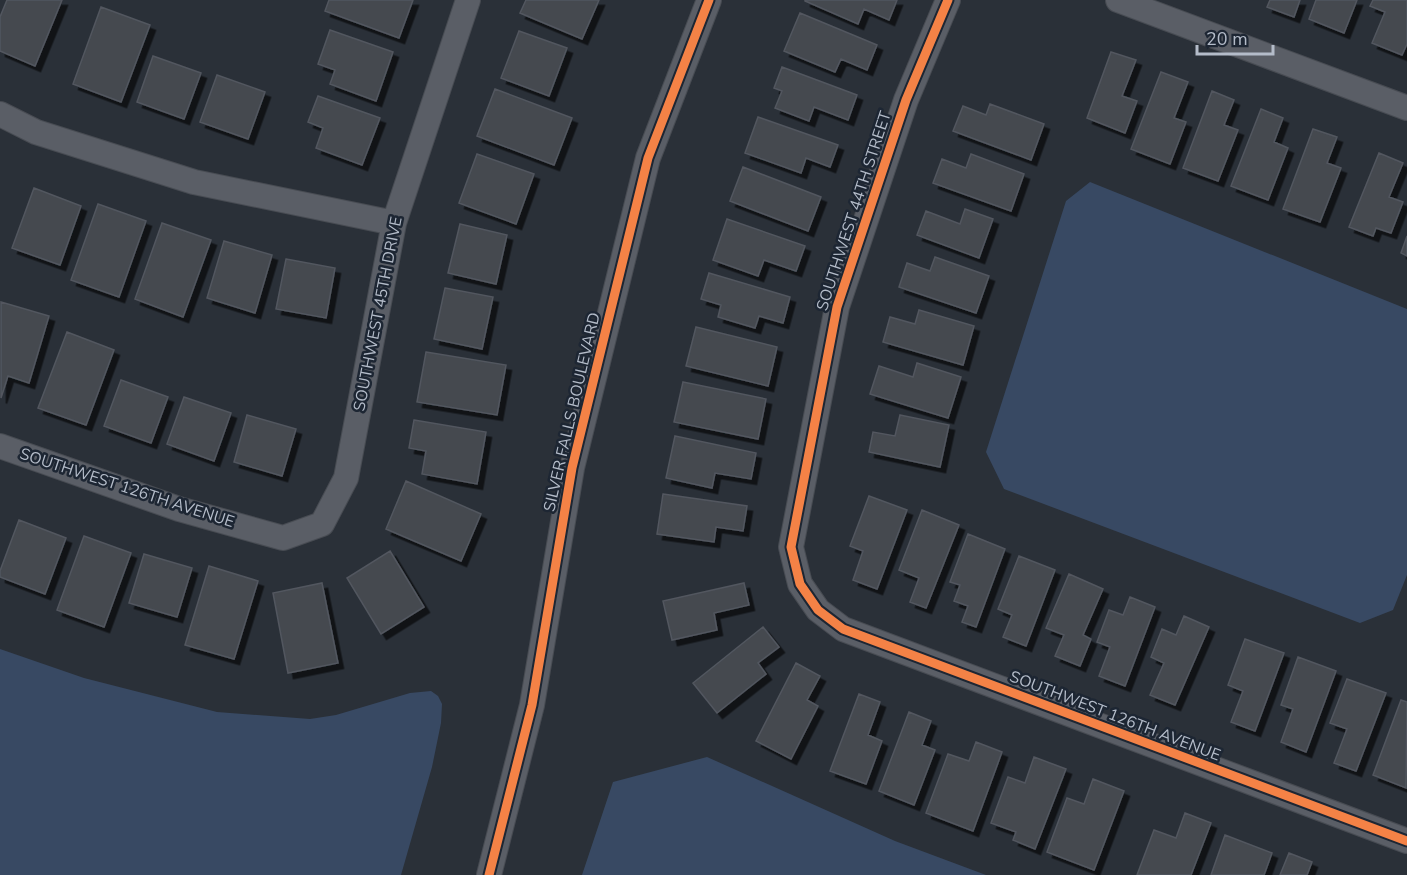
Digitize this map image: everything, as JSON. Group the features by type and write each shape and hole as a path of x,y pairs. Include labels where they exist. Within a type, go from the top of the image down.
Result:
{"street":[{"name":"SOUTHWEST 45TH DRIVE","path":"322,524 346,478 394,223 468,0"},
{"name":"SILVER FALLS BOULEVARD","path":"489,875 532,705 572,468 648,158 709,0"},
{"name":"SOUTHWEST 44TH STREET","path":"818,610 800,584 791,547 837,307 906,100 948,0"},
{"path":"1118,0 1407,108"},
{"path":"0,114 36,132 194,182 394,223"},
{"name":"SOUTHWEST 126TH AVENUE","path":"0,446 179,509 283,538 322,524"},
{"name":"SOUTHWEST 126TH AVENUE","path":"818,610 843,629 1407,842"}],"water":[{"path":"1090,182 1407,309 1407,575 1393,610 1360,623 1004,489 986,452 1066,201"},
{"path":"0,649 84,678 217,712 310,719 336,715 410,693 431,691 438,696 442,704 441,723 432,767 401,875 0,875"},
{"path":"707,757 895,841 986,875 582,875 613,782"}],"building":[{"path":"7,0 62,0 35,66 0,51 0,17"},
{"path":"329,0 413,0 399,38 325,11"},
{"path":"526,0 599,0 582,39 520,13"},
{"path":"805,0 897,0 889,20 864,9 858,24"},
{"path":"1270,0 1300,0 1294,17 1267,7"},
{"path":"1316,0 1357,0 1344,33 1309,19"},
{"path":"1373,0 1407,0 1407,44 1402,55 1372,43 1385,12 1370,6"},
{"path":"101,7 150,25 121,102 73,84"},
{"path":"800,13 877,45 867,70 841,59 835,72 784,51"},
{"path":"330,30 393,52 376,101 330,84 335,70 318,64"},
{"path":"519,31 567,48 549,96 501,78"},
{"path":"1111,52 1136,60 1122,96 1137,101 1125,133 1087,118"},
{"path":"153,56 201,73 184,119 137,102"},
{"path":"782,67 857,95 848,120 814,107 809,121 775,108 782,91 774,88"},
{"path":"1161,72 1188,82 1174,118 1186,122 1170,164 1131,149"},
{"path":"217,75 265,92 248,139 200,122"},
{"path":"495,89 572,118 554,165 477,136"},
{"path":"1212,91 1234,100 1224,125 1238,130 1218,181 1183,168"},
{"path":"318,96 380,118 362,165 316,148 323,128 308,122"},
{"path":"990,104 1044,124 1031,160 953,131 963,106 986,115"},
{"path":"1261,109 1283,118 1274,142 1288,148 1268,200 1231,186"},
{"path":"758,117 838,145 830,167 806,158 801,173 745,153"},
{"path":"1313,129 1337,137 1327,163 1341,168 1320,222 1283,209"},
{"path":"1379,153 1403,163 1389,197 1403,202 1391,233 1376,228 1373,236 1349,227"},
{"path":"477,154 534,174 516,224 459,203"},
{"path":"971,154 1024,174 1011,211 933,183 942,159 966,168"},
{"path":"743,167 821,197 808,231 730,201"},
{"path":"34,188 81,206 60,265 12,248"},
{"path":"98,204 146,221 119,297 71,280"},
{"path":"965,209 993,219 979,258 917,235 926,211 960,224"},
{"path":"727,219 805,246 796,271 764,260 758,276 713,260"},
{"path":"162,223 211,240 183,317 135,299"},
{"path":"460,224 507,235 496,284 448,273"},
{"path":"1407,236 1407,256 1401,253"},
{"path":"224,241 272,255 255,313 207,298"},
{"path":"935,257 989,276 976,313 899,287 907,263 930,271"},
{"path":"286,259 335,268 326,318 276,309"},
{"path":"709,273 790,297 783,323 759,316 755,328 718,317 721,305 701,299"},
{"path":"445,288 493,297 482,349 434,339"},
{"path":"1,302 49,316 29,383 8,376 1,398"},
{"path":"919,310 974,326 963,365 883,342 890,317 915,324"},
{"path":"696,327 777,347 768,386 686,366"},
{"path":"67,332 114,350 86,425 38,408"},
{"path":"426,352 506,365 497,415 417,402"},
{"path":"917,363 961,377 948,418 870,394 879,366 913,377"},
{"path":"121,380 168,397 151,443 104,426"},
{"path":"683,382 766,399 758,439 674,422"},
{"path":"184,397 231,413 214,461 167,444"},
{"path":"247,415 296,429 282,476 234,462"},
{"path":"900,415 949,425 940,467 869,452 873,432 895,436"},
{"path":"414,420 486,432 477,484 422,474 426,451 409,448"},
{"path":"675,436 756,453 751,479 715,473 712,488 666,478"},
{"path":"406,481 481,514 461,561 386,529"},
{"path":"663,494 747,506 743,531 716,527 714,542 657,534"},
{"path":"869,496 907,510 877,589 853,580 863,551 850,546"},
{"path":"922,510 959,525 926,608 910,602 919,578 899,570"},
{"path":"19,520 66,538 45,594 0,577 0,571"},
{"path":"968,534 1005,549 976,627 962,622 968,606 954,601 960,585 950,582"},
{"path":"84,536 131,553 104,627 57,610"},
{"path":"390,551 424,607 381,634 347,578"},
{"path":"144,554 192,568 177,617 129,603"},
{"path":"1019,556 1055,570 1026,646 1003,637 1012,615 998,609"},
{"path":"209,566 258,581 234,659 185,645"},
{"path":"1069,574 1103,589 1083,635 1091,639 1080,666 1055,656 1064,635 1046,628"},
{"path":"322,583 338,663 288,673 273,593"},
{"path":"744,583 749,605 714,613 717,630 672,640 663,601"},
{"path":"1130,597 1155,607 1125,686 1099,676 1110,647 1097,642 1109,610 1123,615"},
{"path":"1184,616 1209,627 1175,705 1150,695 1164,663 1151,657 1162,629 1176,635"},
{"path":"763,627 779,647 758,663 766,674 717,713 693,683"},
{"path":"1245,639 1284,653 1255,731 1231,722 1243,691 1228,685"},
{"path":"1298,657 1336,671 1306,752 1281,742 1293,709 1281,705"},
{"path":"796,663 820,676 807,700 818,706 791,759 756,741"},
{"path":"1347,679 1386,693 1356,771 1334,763 1347,729 1330,723"},
{"path":"859,694 880,702 868,735 882,741 866,784 830,771"},
{"path":"1401,700 1407,702 1406,788 1373,775"},
{"path":"909,712 931,721 922,745 935,750 914,805 879,791"},
{"path":"976,742 1002,752 973,831 926,813 948,754 969,761"},
{"path":"1034,757 1066,769 1035,849 1013,840 1016,832 991,823 1008,777 1025,783"},
{"path":"1093,779 1124,791 1094,870 1047,852 1067,798 1084,804"},
{"path":"1185,813 1211,823 1191,875 1137,875 1154,830 1176,838"},
{"path":"1225,835 1272,853 1264,875 1211,875"},
{"path":"1289,853 1312,862 1307,875 1280,875"}],"cycle path":[{"path":"489,875 532,705 572,468 648,158 709,0"},
{"path":"948,0 906,100 837,307 791,547 800,584 818,610 843,629 1407,841"}]}
